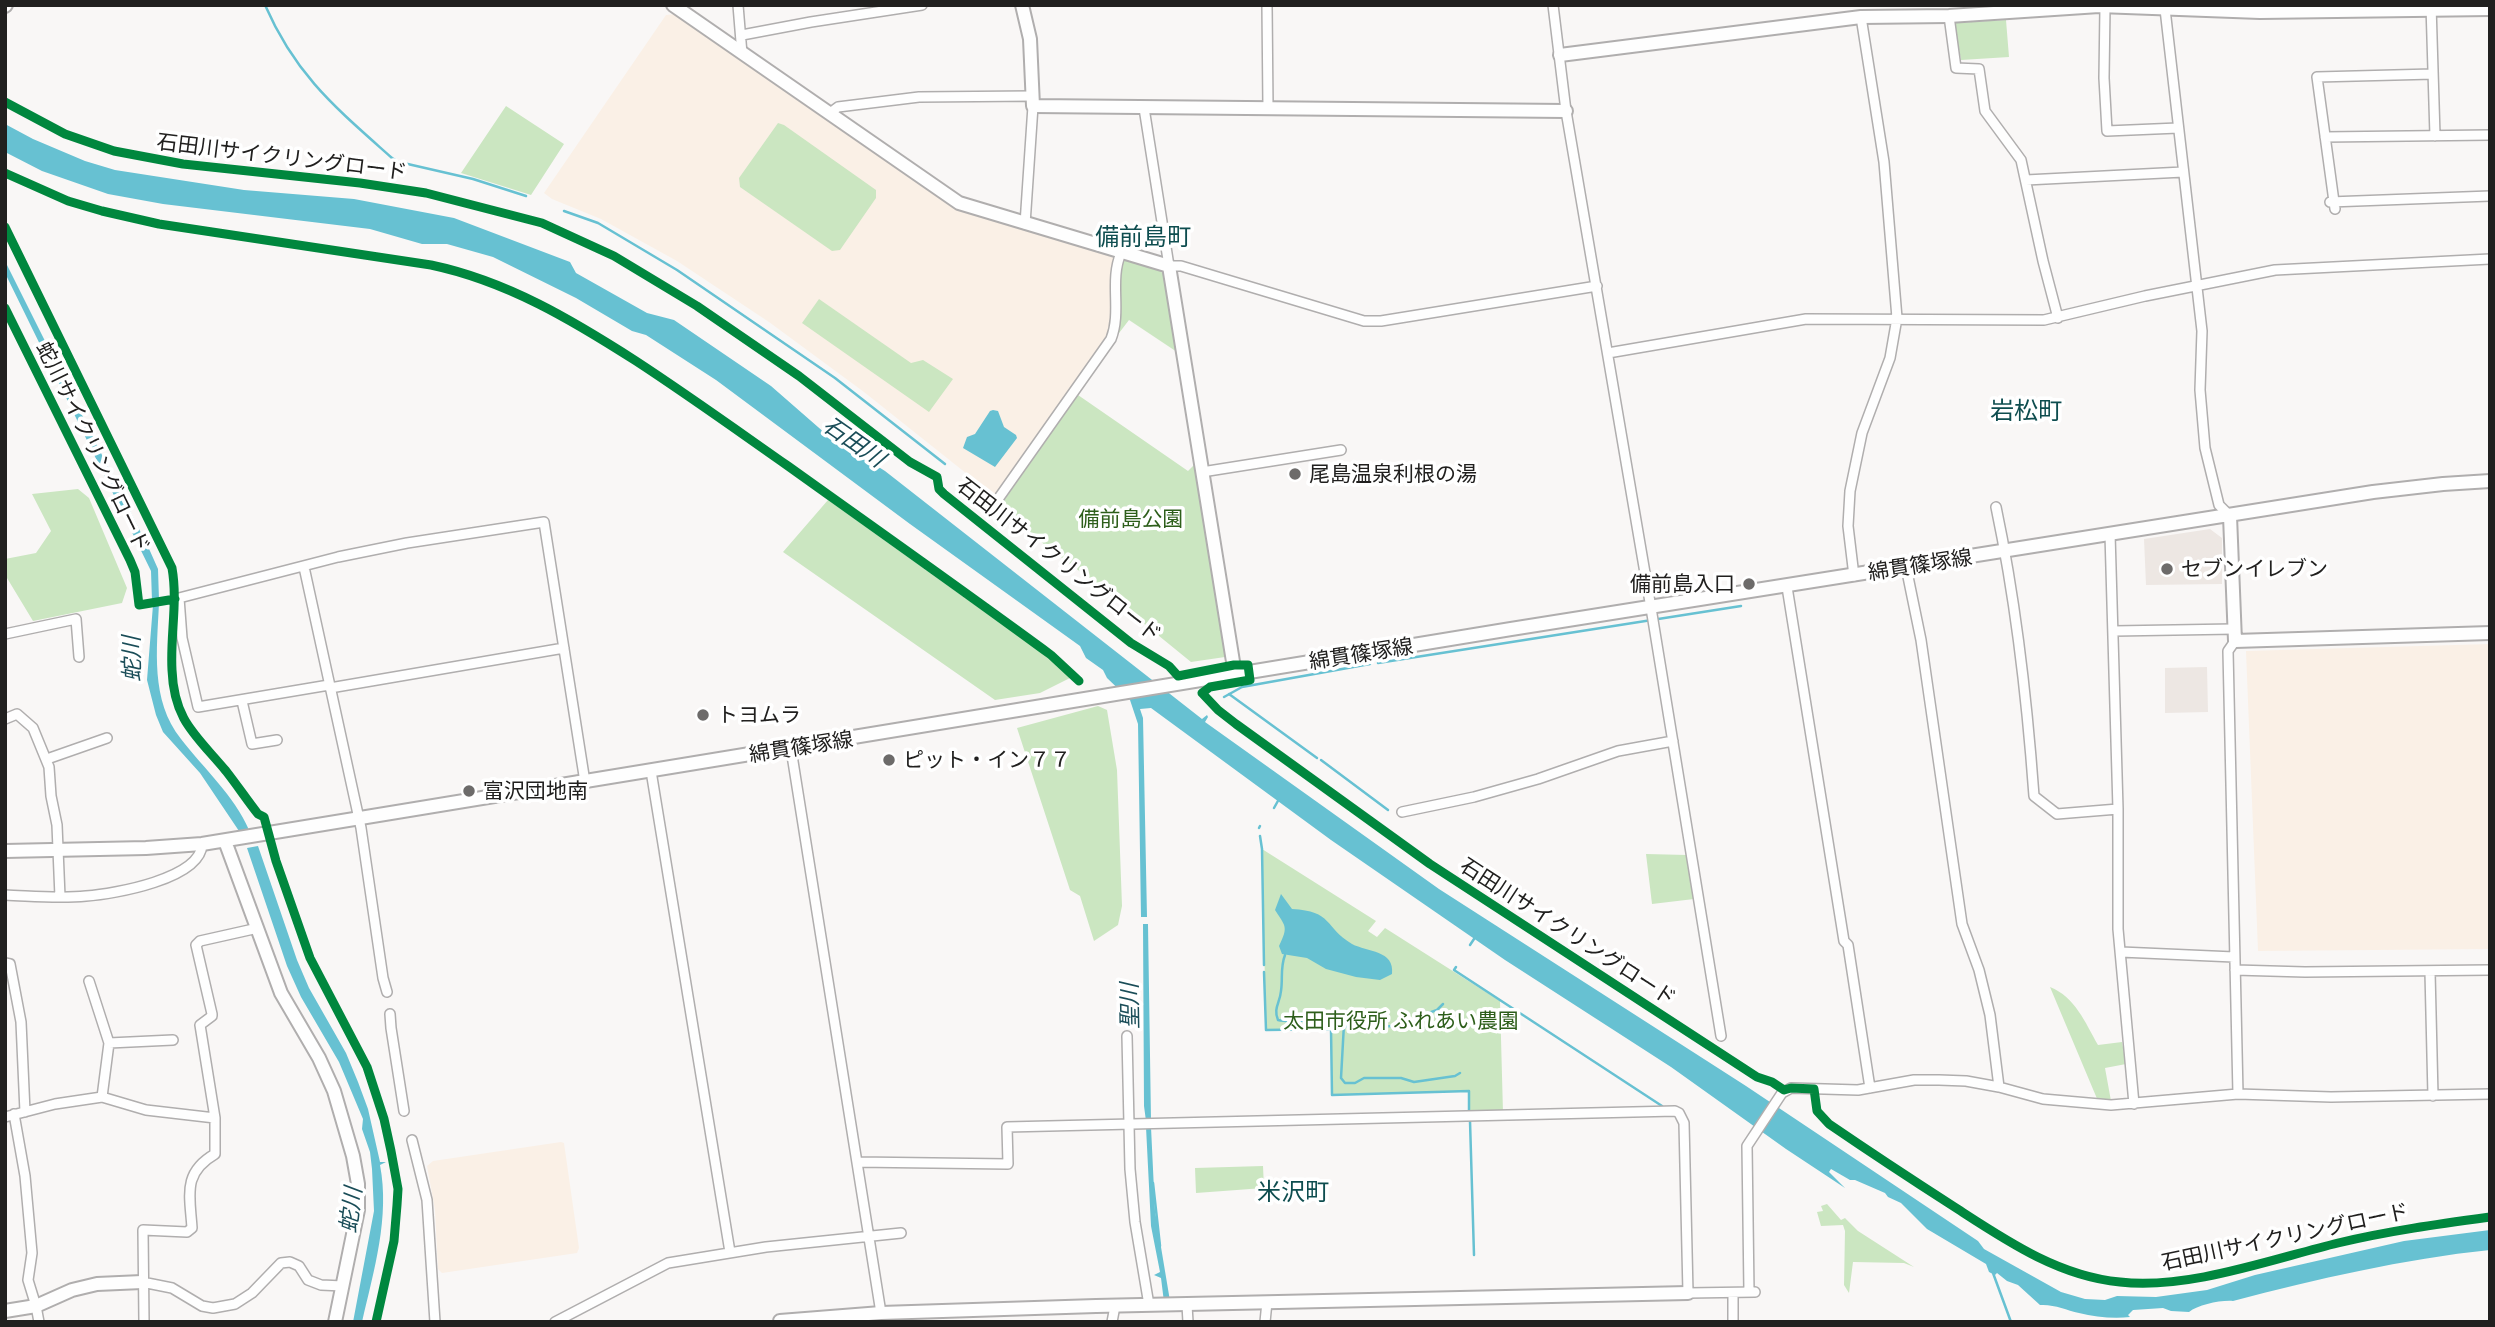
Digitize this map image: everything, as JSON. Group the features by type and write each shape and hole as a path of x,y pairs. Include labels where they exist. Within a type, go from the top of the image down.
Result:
{"street":[{"path":"673,5 949,197 960,203 1121,253 1169,266 1181,266 1364,321 1381,321 1597,286"},
{"path":"738,5 742,54"},
{"path":"742,35 922,5"},
{"path":"1022,5 1030,38 1033,101 1026,224"},
{"path":"1267,5 1268,108"},
{"path":"1553,5 1566,111 1721,1036"},
{"path":"1560,55 1861,17 1950,16 2101,6 2165,9 2490,9"},
{"path":"2101,6 2107,131 2178,128"},
{"path":"2431,8 2435,135"},
{"path":"2165,9 2202,331 2200,390 2205,448 2219,505 2230,516 2234,635 2228,651 2238,1094"},
{"path":"1950,16 1956,68 1979,69 1985,111 2021,160 2058,318"},
{"path":"1854,576 1848,526 1850,491 1862,433 1890,358 1896,318 1884,162 1861,17"},
{"path":"2433,74 2317,77 2333,204 2490,196"},
{"path":"830,113 838,107 919,97 1144,108 1566,111"},
{"path":"1144,108 1236,674"},
{"path":"2325,137 2490,135"},
{"path":"2026,180 2183,172"},
{"path":"996,502 1111,339 1116,321 1114,286 1121,253"},
{"path":"1608,353 1806,319 2028,321 2058,318 2275,270 2490,259"},
{"path":"1202,472 1341,450"},
{"name":"綿貫篠塚線","path":"5,851 202,844 229,840 1112,694 2110,534 2407,487 2490,481"},
{"path":"1996,508 2005,551 2028,713 2034,796 2057,814 2118,809"},
{"path":"564,648 200,707 197,705 182,638 179,598 384,547 544,522 564,648 585,782"},
{"path":"2110,534 2118,809 2118,929 2134,1104"},
{"path":"304,567 357,818 387,992"},
{"path":"1906,567 1921,640 1962,924 1979,970 1990,1015 1999,1087"},
{"path":"1787,587 1870,1088"},
{"path":"5,634 76,619 79,657"},
{"path":"2114,631 2234,635 2490,632"},
{"path":"242,701 252,744 277,740"},
{"path":"5,719 17,714 33,728 47,759 56,818 60,897"},
{"path":"47,759 107,738"},
{"path":"1402,812 1493,792 1618,751 1673,741"},
{"path":"791,749 881,1313"},
{"path":"651,771 712,1156 730,1252"},
{"path":"229,840 281,993 331,1084 349,1142 359,1198 356,1225 335,1322"},
{"path":"5,895 60,897 112,893 165,878 184,869 199,859 202,844"},
{"path":"144,1322 143,1230 187,1232 192,1228 189,1184 192,1174 205,1159 215,1154 215,1118 200,1025 212,1014 196,945 200,941 258,928"},
{"path":"2121,952 2234,957"},
{"path":"5,963 10,964 20,1022 25,1112"},
{"path":"2235,970 2490,970"},
{"path":"2430,972 2433,1096"},
{"path":"89,981 109,1042 102,1097"},
{"path":"390,1014 404,1111"},
{"path":"1127,1036 1134,1215 1151,1305"},
{"path":"109,1042 173,1040"},
{"path":"778,1321 881,1313 1115,1306 1752,1292 1748,1143 1782,1093 1791,1088 1846,1090 1914,1080 1966,1081 2043,1099 2075,1103 2134,1104 2238,1094 2331,1097 2490,1094"},
{"path":"39,1322 28,1280 32,1253 24,1176 10,1116 55,1104 102,1097 146,1110 215,1118"},
{"path":"857,1162 1008,1164 1007,1127 1679,1112 1684,1123 1688,1293"},
{"path":"412,1140 427,1200 435,1322"},
{"path":"555,1322 668,1263 730,1252 901,1233"},
{"path":"5,1311 36,1306 72,1290 97,1284 142,1282 172,1288 202,1306 213,1308 235,1304 252,1293 281,1263 290,1262 299,1266 308,1280 343,1286"},
{"path":"1733,1293 1733,1322"},
{"path":"1265,1322 1267,1302"},
{"path":"1185,1305 1188,1322"},
{"path":"1112,1322 1115,1306"}],"shaded area":[{"path":"676,14 938,196 962,209 1112,255 1111,327 1105,341 996,497 864,392 769,322 677,261 601,219 552,199 544,193 666,15"},
{"path":"2210,529 2222,538 2222,584 2146,585 2144,539"},
{"path":"2490,644 2490,949 2258,951 2246,651"},
{"path":"2207,667 2208,712 2165,713 2165,668"},
{"path":"564,1143 579,1248 577,1253 442,1273 438,1269 435,1210 427,1166 433,1161"}],"green space":[{"path":"2006,20 2009,57 1961,60 1954,23"},
{"path":"506,106 564,144 531,195 461,173"},
{"path":"778,123 876,190 876,198 840,250 832,251 740,187 739,178"},
{"path":"1128,259 1156,268 1165,275 1177,352 1129,320 1116,337 1121,270 1123,261"},
{"path":"819,299 911,363 923,360 953,379 929,412 802,323"},
{"name":"備前島公園","path":"1078,395 1188,471 1196,463 1225,657 1191,662 998,509"},
{"path":"78,489 89,498 127,588 122,603 33,621 7,578 5,559 36,553 51,531 32,494"},
{"path":"828,500 1049,658 1070,678 1040,693 995,700 783,552"},
{"path":"1098,706 1107,710 1117,770 1122,906 1118,925 1094,941 1080,896 1070,890 1017,728"},
{"name":"太田市役所 ふれあい農園","path":"1262,849 1376,921 1368,931 1377,937 1385,928 1500,1001 1503,1113 1469,1114 1468,1091 1332,1095 1331,1029 1266,1030"},
{"path":"1646,854 1687,855 1694,899 1652,904"},
{"path":"2050,987 2059,991 2073,1004 2098,1045 2122,1042 2126,1064 2105,1068 2111,1101 2098,1101"},
{"path":"1263,1166 1264,1188 1196,1193 1195,1168"},
{"path":"1827,1204 1841,1220 1845,1218 1858,1231 1914,1267 1904,1263 1853,1262 1849,1293 1844,1285 1843,1225 1821,1226 1817,1212 1823,1211 1821,1206"}],"water":[{"path":"5,124 85,161 115,170 244,190 354,199 454,218 570,262 576,273 647,313 674,320 771,386 826,434 885,471 1202,719 1207,715 1205,722 1439,889 1746,1086 1978,1241 1984,1249 2061,1292 2085,1299 2105,1300 2117,1296 2156,1297 2207,1290 2255,1275 2404,1241 2490,1230 2490,1250 2360,1271 2233,1301 2210,1303 2189,1312 2163,1308 2133,1310 2128,1315 2130,1317 2111,1318 2040,1305 2018,1285 1997,1273 1995,1275 1989,1272 1986,1264 1927,1229 1901,1203 1885,1193 1850,1180 1831,1169 1829,1172 1845,1188 1786,1149 1671,1067 1505,960 1331,840 1151,708 1140,709 1143,718 1147,917 1141,917 1138,724 1130,700 1107,678 1103,670 1086,658 1080,646 716,380 646,335 632,331 576,298 493,257 447,244 422,244 370,229 163,204 108,194 42,171 5,152"},
{"path":"5,261 150,551 158,569 159,600 152,601 151,571 5,273"},
{"path":"993,410 998,411 1004,427 1017,438 995,467 963,448 967,437 975,434"},
{"path":"159,603 158,674 164,708 181,739 227,794 249,830 239,831 200,773 163,732 156,715 147,680 153,605"},
{"path":"258,846 297,960 309,988 346,1053 368,1109 380,1162 386,1162 380,1165 383,1185 382,1224 362,1322 353,1322 374,1211 370,1152 362,1129 363,1119 339,1062 301,997 287,966 247,848"},
{"path":"1281,894 1292,909 1322,916 1352,944 1385,956 1392,966 1392,974 1380,980 1356,977 1326,969 1307,958 1282,954 1279,946 1284,926 1275,910"},
{"path":"1143,924 1148,924 1151,1121 1146,1121 1144,1106"},
{"path":"1146,1127 1151,1127 1155,1211 1170,1301 1164,1302 1161,1278 1154,1275 1160,1272 1151,1226"}],"waterway":[{"path":"265,5 277,30 304,71 335,106 392,158 526,196"},
{"path":"564,211 598,223 677,270 835,378 945,464"},
{"path":"1378,663 1741,606"},
{"path":"1224,697 1242,687 1370,664"},
{"path":"1229,694 1317,758"},
{"path":"1321,760 1388,810"},
{"path":"1274,808 1279,799"},
{"path":"1260,836 1264,965"},
{"path":"1470,945 1476,936"},
{"path":"1285,955 1282,986 1276,1009 1278,1020 1330,1019 1344,1024 1341,1078 1345,1083 1355,1083 1364,1078 1401,1078 1414,1082 1460,1073"},
{"path":"1456,967 1454,970 1662,1106"},
{"path":"1264,972 1266,1030 1331,1029 1332,1095 1469,1091 1469,1114"},
{"path":"1345,1026 1354,1028 1414,1025 1417,1017 1437,1010 1443,1004"},
{"path":"1470,1121 1474,1255"},
{"name":"聖川","path":"1153,1183 1160,1246"},
{"path":"1993,1273 2011,1322"}],"cycle path":[{"name":"石田川サイクリングロード","path":"5,102 65,134 114,151 183,164 360,183 426,193 542,223 614,256 697,306 799,376 910,462 937,477 939,489 944,494 1131,643 1169,666 1178,676 1234,665 1248,665 1250,680 1210,687 1202,693 1236,724 1430,864 1757,1077 1784,1090 1814,1089 1817,1111 1829,1124 1992,1231 2053,1264 2074,1272 2120,1282 2173,1282 2230,1272 2376,1235 2490,1217"},
{"path":"5,173 68,201 102,211 159,224 431,265 486,281 538,304 612,346 713,413 1051,655 1079,681"},
{"name":"蛇川サイクリングロード","path":"5,227 172,568 172,670 182,715 196,737 258,814 264,817 276,861 310,958 367,1067 384,1119 398,1189 394,1241 376,1322"},
{"name":"蛇川サイクリングロード","path":"5,308 130,560 135,572 139,605 175,599"}],"place":[{"name":"尾島温泉利根の湯","path":"1295,474"},
{"name":"セブンイレブン","path":"2167,569"},
{"name":"備前島入口","path":"1749,584"},
{"name":"トヨムラ","path":"703,715"},
{"name":"ピット・イン７７","path":"889,760"},
{"name":"富沢団地南","path":"469,791"}],"district":[{"name":"備前島町","path":"1143,237"},
{"name":"岩松町","path":"2026,411"},
{"name":"米沢町","path":"1293,1192"}],"water label":[{"name":"石田川","path":"854,442"},
{"name":"蛇川","path":"132,659"},
{"name":"蛇川","path":"351,1210"}]}
